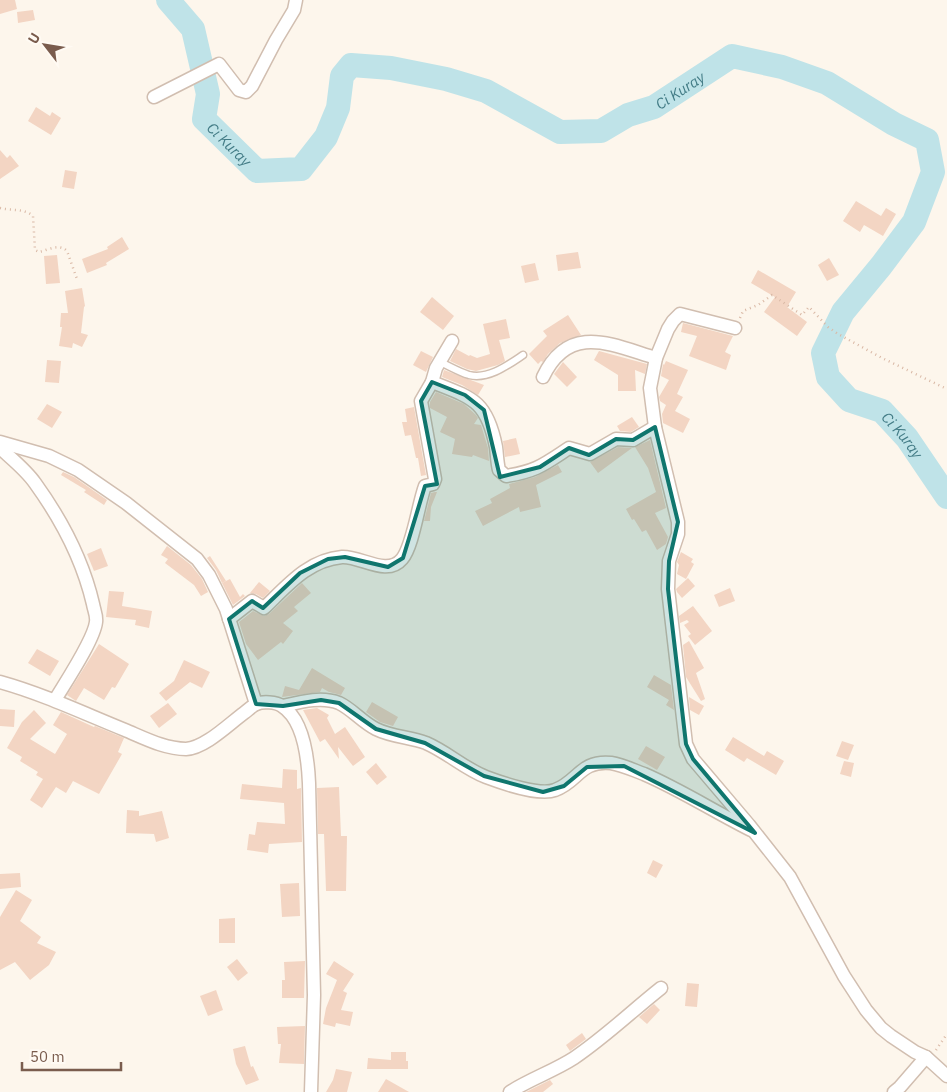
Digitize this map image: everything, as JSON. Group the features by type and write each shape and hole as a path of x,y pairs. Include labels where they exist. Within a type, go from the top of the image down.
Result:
{"street":[{"path":"154,97 220,65 239,90 248,91 291,16 296,0"},
{"path":"735,328 680,314 668,329 656,358 650,388 656,427 678,522 678,534 669,561 668,589 686,744 693,758 790,877 844,976 866,1010 881,1028 914,1052 928,1058 947,1076"},
{"path":"229,619 252,601 264,608 300,573 328,559 345,557 388,567 394,566 401,561 409,546 419,502 425,486 433,484 436,479 421,401 432,382 434,372 452,341"},
{"path":"543,377 548,366 557,356 567,349 585,342 600,341 656,358"},
{"path":"432,382 465,395 474,400 484,410 496,447 499,470 506,476 528,472 540,467 569,448 590,454 616,439 633,440 656,427"},
{"path":"0,442 49,456 78,470 115,494 197,559 220,594 256,704"},
{"path":"0,448 26,472 51,508 78,558 90,592 95,614 96,620 91,637 54,700"},
{"path":"0,682 54,700 78,712 143,737 184,749 199,746 256,704 269,702 282,706 321,700 339,703 376,729 392,735 412,738 438,748 484,776 533,790 554,791 564,786 586,767 610,763 624,766 679,791 755,832"},
{"path":"282,706 294,719 302,736 308,762 314,995 311,1092"},
{"path":"510,1092 572,1060 661,988"},
{"path":"894,1092 928,1058"}],"lane":[{"path":"440,362 466,374 482,375 501,369 523,356"}],"path":[{"path":"0,208 32,214 35,250 39,252 64,247 67,250 77,279"},
{"path":"735,328 743,311 758,305 772,295 802,315 809,307 828,327 838,334 882,358 947,389"},
{"path":"928,1058 947,1034"}],"highlighted area":[{"path":"432,382 465,395 484,410 500,477 540,467 569,448 589,455 616,439 633,440 655,427 678,522 669,561 668,589 686,744 693,759 755,833 624,766 587,767 564,786 543,792 484,776 425,743 376,729 339,703 321,700 283,706 256,704 229,619 252,601 263,608 300,573 328,559 345,557 388,567 403,558 425,486 437,484 421,401"}],"building":[{"path":"0,0 15,0 17,9 0,14"},
{"path":"33,10 35,20 18,23 17,12"},
{"path":"36,107 50,116 52,112 61,118 51,135 28,121"},
{"path":"0,150 7,158 10,155 19,166 0,179"},
{"path":"65,170 77,172 74,189 62,187"},
{"path":"856,201 881,216 886,208 896,214 883,236 864,225 860,232 843,221"},
{"path":"122,237 129,249 106,263 107,265 87,273 82,259 108,249 107,247"},
{"path":"578,252 581,268 558,271 556,255"},
{"path":"57,255 60,283 46,284 44,256"},
{"path":"829,258 839,275 827,281 818,265"},
{"path":"535,263 539,280 525,283 521,266"},
{"path":"758,270 796,292 787,307 807,322 797,336 764,312 775,297 751,283"},
{"path":"82,288 85,306 81,333 88,335 82,347 73,343 72,348 59,346 62,327 60,327 61,313 68,313 65,291"},
{"path":"432,297 454,316 443,330 420,312"},
{"path":"568,315 581,335 560,343 548,354 543,362 541,361 538,364 529,354 547,336 543,331"},
{"path":"506,319 510,338 499,340 505,361 476,371 450,361 456,349 477,358 490,354 483,324"},
{"path":"683,323 733,336 725,352 731,355 726,370 689,356 697,336 681,332"},
{"path":"421,351 433,357 426,372 413,365"},
{"path":"599,351 647,364 645,374 635,370 636,391 618,391 618,375 594,360"},
{"path":"47,360 61,361 59,383 45,382"},
{"path":"666,361 688,370 677,394 683,397 675,411 690,419 683,433 663,423 662,414 666,405 660,401 659,397 669,380 661,376 663,364"},
{"path":"563,362 577,377 567,387 554,374"},
{"path":"444,370 484,385 478,395 462,385 442,377"},
{"path":"436,392 464,404 476,415 478,418 474,424 481,425 488,448 489,461 473,455 472,457 452,454 455,439 440,432 447,417 430,408 430,402"},
{"path":"47,404 62,412 52,428 37,419"},
{"path":"414,407 426,475 421,476 411,435 405,436 402,422 407,422 405,409"},
{"path":"632,417 639,427 631,432 620,431 617,426"},
{"path":"516,438 520,454 505,457 503,441"},
{"path":"650,440 666,508 655,513 668,537 666,544 657,550 646,530 642,532 626,509 656,492 648,468 635,447"},
{"path":"618,447 632,448 598,473 590,462"},
{"path":"558,465 562,472 536,485 541,507 520,512 519,507 483,526 475,511 492,503 490,499 510,488 509,484 535,477"},
{"path":"63,472 74,477 107,500 104,505 84,492 86,490 61,475"},
{"path":"437,492 431,507 430,521 424,521 431,493"},
{"path":"167,546 191,565 202,579 208,592 201,596 194,585 165,563 168,559 161,555"},
{"path":"101,548 108,566 94,571 87,554"},
{"path":"681,552 693,559 691,562 694,564 686,579 677,574 679,565 677,562"},
{"path":"210,556 226,581 222,583 216,570 207,558"},
{"path":"688,578 695,586 682,598 676,589"},
{"path":"230,579 240,597 243,594 245,596 233,605 222,583"},
{"path":"259,582 270,591 263,598 250,593"},
{"path":"302,583 311,593 294,607 298,611 283,623 293,631 283,644 281,642 258,660 246,644 239,622 253,611 264,616 269,614"},
{"path":"730,588 735,601 719,607 714,595"},
{"path":"109,591 124,592 122,606 152,611 149,628 135,625 136,620 106,617"},
{"path":"693,606 712,631 695,645 688,636 691,634 684,625 689,622 687,620 680,623 679,616"},
{"path":"689,641 704,668 696,673 705,699 701,701 686,677 683,645"},
{"path":"99,644 129,664 115,688 112,687 104,700 84,688 76,701 67,695"},
{"path":"37,649 59,661 50,676 28,663"},
{"path":"184,660 210,672 202,688 190,682 166,701 159,693 174,681"},
{"path":"312,668 345,688 341,695 322,688 320,692 282,697 285,686 299,690"},
{"path":"654,675 671,685 674,710 666,705 669,700 647,687"},
{"path":"689,697 704,706 699,715 690,710"},
{"path":"372,702 398,717 393,726 380,722 366,712"},
{"path":"168,703 177,714 159,728 150,716"},
{"path":"317,708 329,715 327,718 335,734 345,727 365,757 353,766 338,747 339,759 325,739 320,742 303,710"},
{"path":"0,709 15,710 14,727 0,726"},
{"path":"34,710 46,723 30,739 55,754 67,734 53,725 61,712 124,738 118,752 122,754 99,794 73,781 66,793 56,787 42,808 30,800 43,779 36,775 38,772 20,761 22,757 7,748 22,722"},
{"path":"733,737 764,756 767,751 784,761 776,775 747,758 744,762 725,750"},
{"path":"842,741 854,745 848,760 836,756"},
{"path":"646,746 665,757 657,770 638,759"},
{"path":"844,761 854,763 851,777 840,774"},
{"path":"376,763 387,777 377,785 366,772"},
{"path":"283,769 297,770 297,789 301,788 302,842 269,844 268,853 247,850 249,834 255,835 257,822 285,824 284,803 240,799 242,784 282,788"},
{"path":"339,787 341,836 347,836 346,891 326,891 324,834 318,834 317,788"},
{"path":"127,810 139,811 139,816 162,811 169,838 156,842 154,834 126,833"},
{"path":"653,860 663,865 656,878 647,873"},
{"path":"20,873 21,887 0,889 0,874"},
{"path":"299,883 300,916 282,917 280,884"},
{"path":"16,890 32,900 20,921 41,937 37,943 56,952 49,965 30,980 15,962 0,970 0,917"},
{"path":"235,918 235,943 219,943 219,919"},
{"path":"237,959 248,973 238,981 227,967"},
{"path":"305,961 304,998 282,998 282,980 285,980 284,962"},
{"path":"334,961 354,974 343,991 347,993 341,1010 353,1012 350,1026 336,1023 335,1027 323,1024 326,1008 337,980 326,974"},
{"path":"687,983 699,984 697,1007 685,1006"},
{"path":"216,990 223,1010 208,1016 200,996"},
{"path":"654,1004 660,1010 647,1024 639,1017"},
{"path":"305,1026 304,1064 279,1063 281,1044 278,1044 277,1027"},
{"path":"582,1033 586,1039 570,1051 566,1045"},
{"path":"245,1046 251,1067 253,1066 259,1080 246,1085 236,1064 233,1049"},
{"path":"391,1052 406,1052 408,1069 367,1069 368,1058 391,1060"},
{"path":"336,1069 352,1072 347,1092 326,1092 333,1080"},
{"path":"386,1079 409,1092 378,1092"},
{"path":"550,1080 553,1084 543,1092 526,1092"}],"waterway":[{"name":"Ci Kuray","path":"168,0 193,29 208,94 204,119 257,171 301,169 326,137 338,108 342,76 351,65 391,68 446,79 486,91 560,132 601,131 628,115 654,107 732,56 782,67 827,83 894,124 927,140 933,172 914,222 843,312 823,353 828,377 849,400 882,411 907,438 947,497"}]}
